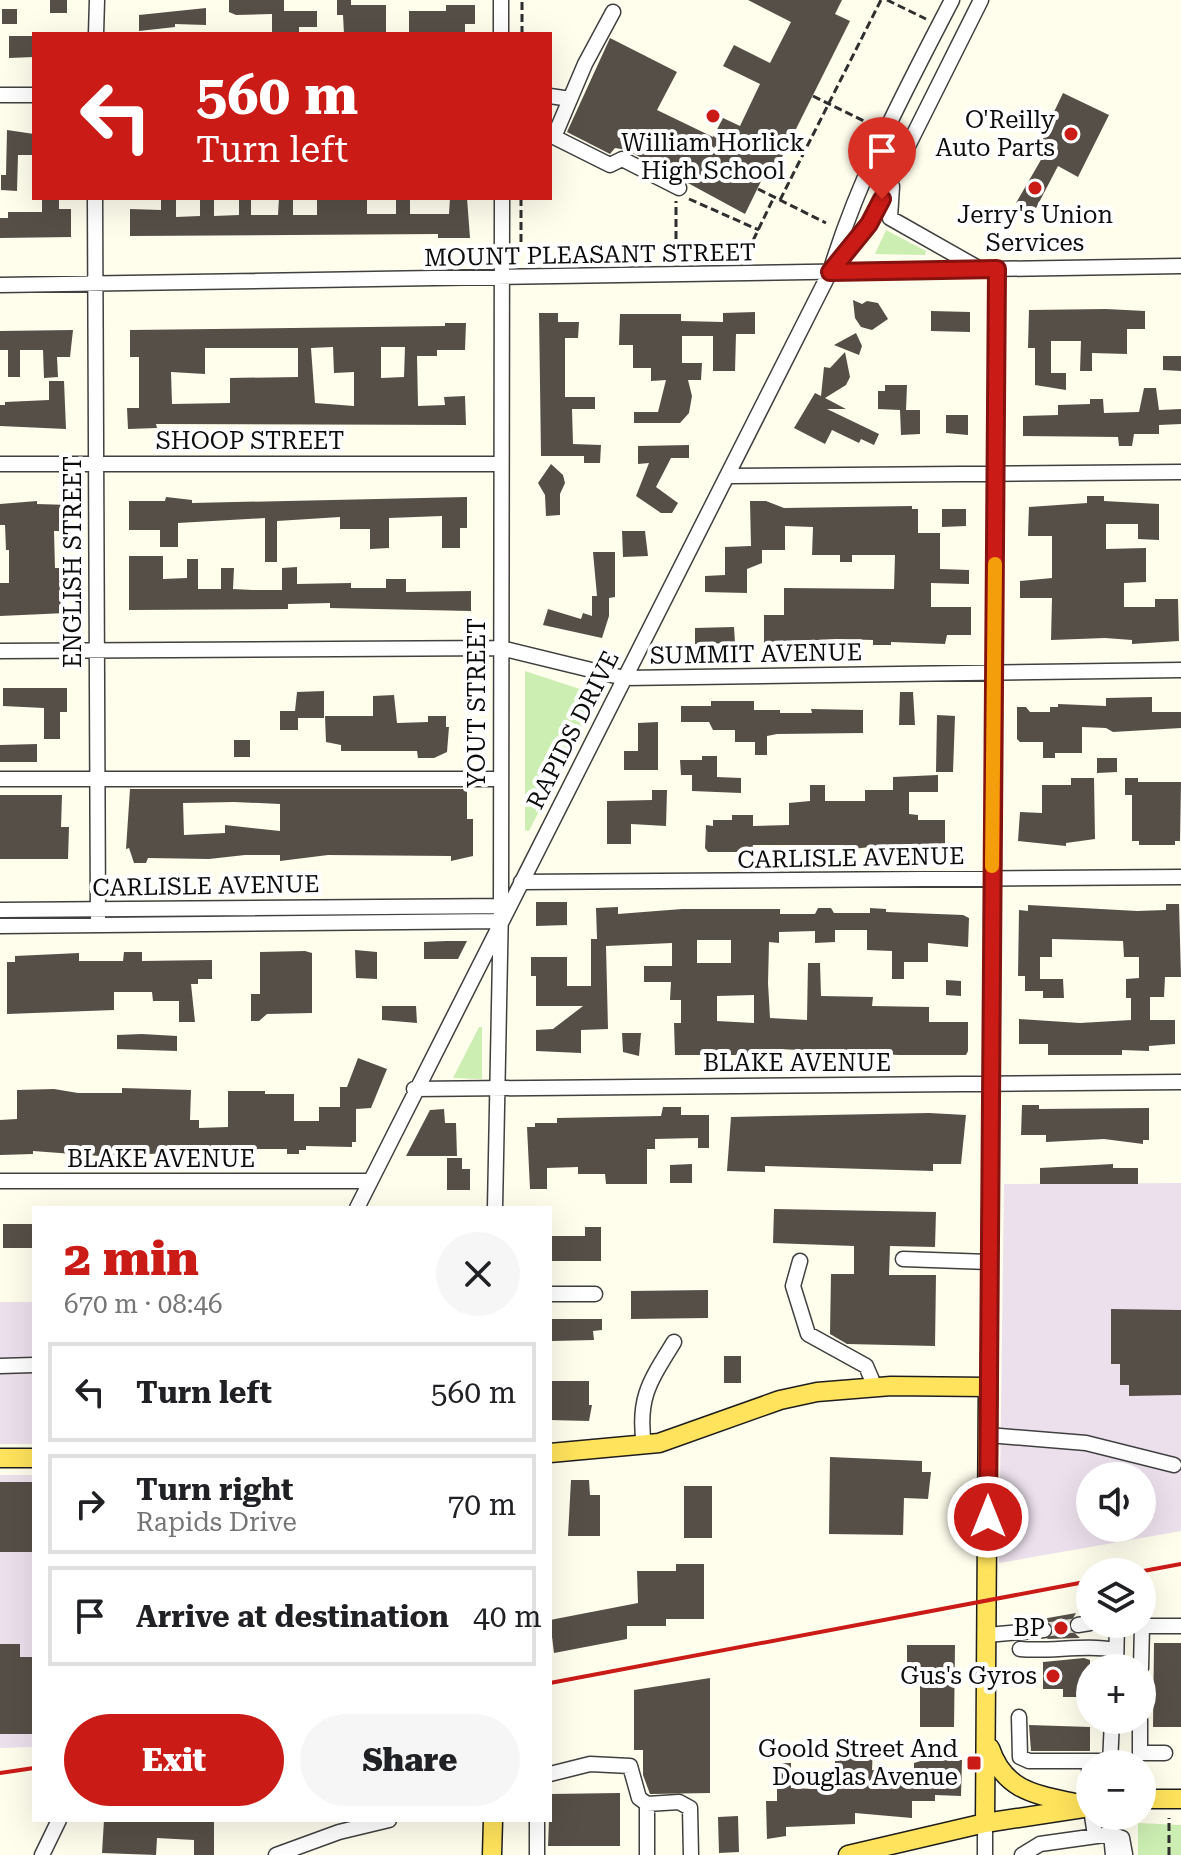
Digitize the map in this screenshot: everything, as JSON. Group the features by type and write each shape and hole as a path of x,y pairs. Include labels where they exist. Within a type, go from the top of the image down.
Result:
{"main road":[{"path":"552,1453 644,1445 682,1436 780,1400 817,1392 875,1387 988,1387 985,1823"},
{"path":"0,1458 32,1458"},
{"path":"986,1736 994,1761 1012,1784 1076,1803"},
{"path":"1156,1799 1181,1799"},
{"path":"848,1855 985,1823 1076,1809"},
{"path":"492,1855 493,1822"}],"street":[{"path":"96,32 97,0"},
{"path":"501,0 501,32"},
{"name":"RAPIDS DRIVE","path":"358,1206 414,1089 830,272 847,214 870,162 952,0"},
{"name":"RAPIDS DRIVE","path":"830,272 869,224 981,0"},
{"path":"613,12 554,137 610,165 622,159 679,188"},
{"path":"0,95 32,95"},
{"path":"552,96 570,99"},
{"path":"894,174 890,218 981,269"},
{"name":"ENGLISH STREET","path":"95,200 98,925"},
{"name":"YOUT STREET","path":"495,1206 495,1088 504,911 500,779 502,200"},
{"name":"MOUNT PLEASANT STREET","path":"0,285 1181,266"},
{"path":"988,1387 997,269"},
{"name":"SHOOP STREET","path":"0,464 500,464"},
{"path":"728,476 1181,472"},
{"name":"SUMMIT AVENUE","path":"0,651 501,648 624,678 1181,670"},
{"path":"0,779 500,779"},
{"name":"CARLISLE AVENUE","path":"521,882 1181,877"},
{"name":"CARLISLE AVENUE","path":"0,910 504,911"},
{"name":"CARLISLE AVENUE","path":"0,926 504,911"},
{"name":"BLAKE AVENUE","path":"414,1089 1181,1082"},
{"name":"BLAKE AVENUE","path":"0,1181 370,1181"},
{"path":"903,1259 989,1262"},
{"path":"800,1261 793,1286 808,1334 866,1366 875,1387"},
{"path":"552,1294 595,1294"},
{"path":"644,1445 640,1416 645,1389 674,1342"},
{"path":"0,1366 32,1365"},
{"path":"988,1435 1086,1443 1174,1465"},
{"path":"1141,1654 1142,1626 1181,1626"},
{"path":"1018,1642 1044,1630"},
{"path":"987,1635 1045,1651 1098,1647 1116,1650"},
{"path":"1116,1638 1116,1654"},
{"path":"1019,1717 1020,1757 1041,1762 1076,1761"},
{"path":"1140,1734 1140,1753 1165,1753"},
{"path":"552,1774 590,1764 630,1766 639,1798 647,1804 679,1802 690,1808 691,1855"},
{"path":"647,1804 647,1855"},
{"path":"42,1855 58,1822"},
{"path":"276,1855 339,1832 381,1822"},
{"path":"537,1822 537,1855"},
{"path":"985,1823 985,1855"},
{"path":"1094,1830 1095,1835"},
{"path":"1111,1834 1113,1855"},
{"path":"1022,1855 1040,1844 1111,1834 1122,1838 1125,1854"}],"path":[{"path":"522,0 522,32"},
{"path":"780,200 881,0"},
{"path":"888,0 929,21"},
{"path":"813,96 875,127"},
{"path":"758,189 826,223"},
{"path":"676,251 678,194 759,230"},
{"path":"748,251 774,197"},
{"path":"521,200 521,252"},
{"path":"1169,1818 1169,1855"}],"shaded area":[{"path":"1181,1183 1181,1531 1156,1535 1156,1462 1076,1462 1076,1542 1118,1542 999,1563 1004,1184"},
{"path":"0,1302 32,1302 32,1444 0,1444"},
{"path":"0,1475 32,1475 32,1747 0,1748"}],"green space":[{"path":"886,230 926,251 925,255 875,254"},
{"path":"525,671 598,695 529,831 525,830"},
{"path":"479,1027 482,1027 482,1079 453,1078"},
{"path":"1156,1824 1181,1825 1181,1855 1138,1855 1138,1830 1156,1830"}],"building":[{"path":"50,0 67,0 67,13 50,13"},
{"path":"229,0 284,0 284,11 317,11 317,27 299,27 299,32 272,32 272,14 236,15 229,12"},
{"path":"337,0 351,0 351,5 386,5 386,32 344,32 343,15 337,15"},
{"path":"748,0 842,0 835,14 850,21 777,167 770,163 745,214 627,150 615,148 610,154 567,132 610,38 677,72 657,110 713,137 723,118 740,126 760,84 723,66 734,45 770,63 791,22"},
{"path":"446,5 475,5 475,24 465,24 465,32 409,32 409,11 446,11"},
{"path":"206,8 206,25 175,24 175,27 139,31 139,15"},
{"path":"2,9 17,9 17,24 2,24"},
{"path":"9,36 32,36 32,57 9,58"},
{"name":"O'Reilly Auto Parts","path":"1063,93 1109,115 1078,177 1058,166 1034,212 1016,203 1042,158 1034,154"},
{"path":"7,130 32,134 32,155 18,155 17,191 1,190 1,175 6,175"},
{"path":"42,200 59,200 59,209 71,209 71,237 0,238 0,218 8,218 8,212 42,212"},
{"path":"161,200 176,200 176,217 200,216 200,200 214,200 214,216 239,215 239,200 251,200 251,215 278,215 279,200 293,200 293,215 317,215 317,200 367,200 367,214 396,214 396,200 410,200 410,214 449,214 450,200 467,200 470,238 438,238 438,234 130,236 130,209 161,210"},
{"path":"853,300 862,304 867,301 878,303 888,319 872,330 861,327 855,318"},
{"path":"1029,310 1145,311 1145,329 1127,329 1127,354 1092,353 1092,371 1080,371 1081,341 1051,341 1051,373 1066,373 1066,390 1035,385 1035,348 1028,348"},
{"path":"931,311 970,312 970,332 931,331"},
{"path":"755,312 755,334 736,334 735,371 713,371 713,336 682,336 682,363 702,363 701,380 688,380 692,396 689,413 680,423 634,423 634,412 658,412 666,380 651,381 651,368 633,368 633,345 619,345 620,314 681,314 681,321 723,322 723,313"},
{"path":"539,313 558,313 558,322 579,322 578,338 565,338 565,397 595,397 595,409 572,409 573,444 601,445 600,463 584,463 584,456 541,456"},
{"path":"445,323 466,323 465,350 437,350 437,356 417,356 418,406 445,405 444,397 465,396 466,425 156,424 157,428 128,429 127,408 139,408 139,357 130,357 130,330 445,326","holes":["333,347 334,373 354,372 354,406 315,403 311,348","381,347 405,347 404,377 381,378","205,348 298,348 298,377 230,378 230,403 172,404 171,372 205,374"]},
{"path":"73,330 70,357 57,357 58,377 44,378 43,350 20,350 20,377 8,377 8,350 0,350 0,331"},
{"path":"856,333 862,346 859,355 834,345"},
{"path":"845,352 850,377 846,385 825,398 846,409 827,409 879,434 874,445 861,439 859,443 832,430 825,444 794,428 815,393 821,396 824,367 830,368"},
{"path":"1163,356 1181,356 1181,371 1163,370"},
{"path":"49,381 64,381 66,429 0,426 0,405 5,405 5,402 49,400"},
{"path":"885,385 907,385 906,410 920,410 920,434 901,435 900,410 878,409 878,391 885,391"},
{"path":"1144,388 1156,388 1159,410 1181,409 1181,424 1159,425 1159,434 1134,434 1132,446 1119,446 1118,437 1023,436 1023,416 1058,415 1058,405 1090,404 1090,399 1103,399 1104,413 1139,412"},
{"path":"946,415 968,415 968,435 946,433"},
{"path":"689,445 689,458 671,458 656,487 678,503 672,513 661,513 636,496 649,463 638,464 638,446"},
{"path":"551,464 563,475 565,483 560,494 560,515 546,516 545,495 538,483"},
{"path":"1087,496 1104,496 1104,501 1159,504 1159,540 1138,539 1138,524 1106,524 1106,549 1146,548 1146,582 1124,583 1124,607 1155,607 1155,599 1178,599 1179,641 1132,644 1132,640 1105,638 1051,640 1052,598 1020,598 1020,581 1052,578 1052,536 1028,536 1029,507 1087,503"},
{"path":"166,497 192,500 192,503 467,497 467,528 460,528 460,548 442,548 442,516 389,518 389,548 370,549 370,529 340,529 340,517 277,521 277,562 265,562 265,518 178,523 178,547 160,547 160,530 129,530 129,501 165,501"},
{"path":"37,501 37,504 70,505 70,531 54,531 55,568 63,568 66,613 0,616 0,583 9,583 9,550 6,550 5,525 0,525 0,504"},
{"path":"750,501 766,501 784,508 912,506 912,509 918,509 918,533 940,533 940,569 969,570 969,584 931,583 931,607 971,607 971,635 947,635 945,644 891,642 891,645 873,645 873,640 837,639 764,643 764,615 784,615 784,588 894,589 895,555 852,555 852,562 840,562 840,555 812,555 813,527 785,526 785,550 762,550 762,563 747,569 747,593 705,592 705,576 725,575 725,547 751,546"},
{"path":"942,509 966,509 966,526 942,527"},
{"path":"622,531 645,531 648,556 623,557"},
{"path":"593,552 615,552 615,597 609,598 609,616 602,638 543,625 548,609 581,619 583,613 592,616 592,596 597,596"},
{"path":"129,556 163,556 163,579 187,578 187,559 198,559 198,589 221,589 221,568 234,568 233,589 282,590 282,568 297,567 297,584 351,583 351,588 386,588 386,579 406,579 406,592 471,591 471,611 330,608 330,603 288,604 288,609 129,610"},
{"path":"734,627 735,643 695,644 695,628"},
{"path":"3,688 67,688 67,712 60,712 60,739 44,739 44,708 3,706"},
{"path":"324,691 324,718 298,718 298,730 280,730 280,711 295,711 297,692"},
{"path":"900,692 913,692 915,725 899,725"},
{"path":"394,695 397,723 428,722 428,716 446,716 446,727 449,727 447,752 434,758 418,758 417,751 341,751 341,745 326,742 325,716 373,716 373,696"},
{"path":"1152,697 1152,712 1181,712 1181,728 1113,732 1106,728 1082,727 1082,753 1055,753 1055,758 1043,758 1043,742 1020,742 1017,739 1017,707 1026,707 1030,712 1050,712 1050,707 1058,707 1058,704 1106,706 1106,698"},
{"path":"711,701 754,701 754,710 780,710 780,713 812,713 811,709 863,710 863,733 767,736 767,755 755,755 755,742 735,742 735,730 713,730 709,722 681,722 681,706 711,706"},
{"path":"937,715 955,716 953,772 936,772"},
{"path":"658,722 658,770 624,770 624,751 638,751 638,723"},
{"path":"234,740 250,740 250,757 234,757"},
{"path":"37,744 37,762 0,762 0,745"},
{"path":"702,756 717,756 717,777 741,778 741,793 692,791 692,775 681,775 680,760 702,760"},
{"path":"1097,758 1117,758 1117,772 1097,773"},
{"path":"938,775 938,792 909,792 909,814 918,815 918,820 945,820 945,851 907,851 907,846 845,850 844,845 753,845 752,852 708,852 705,848 706,825 713,826 713,820 732,820 732,815 753,815 753,826 789,825 789,803 810,801 810,785 825,785 825,801 865,801 865,790 893,790 893,777"},
{"path":"1071,778 1094,778 1095,839 1066,843 1066,846 1018,841 1020,812 1042,813 1042,785 1071,785"},
{"path":"1125,778 1138,778 1138,782 1181,782 1180,841 1175,841 1175,845 1139,845 1139,841 1132,841 1132,795 1125,795"},
{"path":"130,789 467,789 467,819 473,819 473,856 451,861 451,856 328,855 280,861 280,855 245,855 209,859 148,858 146,863 134,863 129,848 126,849","holes":["183,803 280,804 280,831 225,825 225,833 184,835"]},
{"path":"652,790 667,790 666,826 631,824 631,844 607,844 607,801 652,800"},
{"path":"0,795 62,795 61,827 69,827 68,859 0,859"},
{"path":"536,902 567,902 567,925 536,926"},
{"path":"1166,904 1179,904 1181,977 1165,977 1164,997 1150,997 1150,1020 1175,1020 1175,1044 1149,1046 1149,1051 1122,1050 1122,1055 1048,1055 1048,1044 1019,1044 1019,1019 1080,1023 1131,1020 1131,998 1126,998 1126,979 1139,978 1139,957 1124,957 1123,941 1052,939 1052,957 1040,957 1040,979 1063,979 1064,998 1043,998 1043,991 1025,991 1025,976 1018,976 1019,910 1028,911 1028,905 1166,910"},
{"path":"618,907 618,914 682,909 780,909 780,914 815,914 818,908 831,908 834,913 870,913 870,908 886,909 886,912 963,915 969,918 968,947 928,943 928,962 904,962 904,979 892,979 892,951 867,950 867,930 835,930 835,942 815,943 815,931 779,932 779,943 769,942 768,983 770,1018 807,1020 808,963 820,963 821,996 873,997 872,1006 929,1007 929,1022 968,1022 968,1051 966,1055 899,1055 779,1049 779,1055 675,1055 674,1023 681,1023 681,1000 670,1000 671,982 644,982 644,966 672,966 672,943 606,946 608,1029 581,1030 581,1053 536,1051 536,1030 553,1029 583,1006 536,1006 536,976 531,976 531,957 567,957 567,986 591,986 591,939 597,939 596,908","holes":["697,940 731,940 731,963 697,963","754,995 754,1023 717,1021 717,996"]},
{"path":"467,941 458,959 424,959 424,942"},
{"path":"355,950 377,952 377,979 356,978"},
{"path":"124,952 142,952 142,961 212,960 212,979 198,979 198,984 191,984 195,1022 179,1022 179,1001 153,1001 152,992 114,992 114,1010 7,1014 7,962 15,962 15,956 79,953 79,961 123,961"},
{"path":"260,952 312,953 312,1013 267,1014 259,1021 251,1021 251,994 260,994"},
{"path":"946,980 961,981 961,996 946,995"},
{"path":"382,1006 416,1006 417,1023 382,1020"},
{"path":"622,1033 641,1033 639,1056 623,1052"},
{"path":"117,1035 177,1036 177,1051 117,1049"},
{"path":"358,1058 387,1069 371,1108 356,1109 356,1142 352,1142 352,1147 306,1146 306,1150 299,1150 299,1154 287,1154 287,1149 254,1149 254,1155 243,1155 243,1150 100,1156 33,1151 33,1154 0,1155 0,1120 17,1119 17,1090 122,1093 122,1088 191,1090 190,1120 199,1120 199,1128 228,1127 228,1091 265,1091 265,1094 294,1094 294,1121 319,1121 319,1107 340,1107 340,1087 347,1087"},
{"path":"1022,1105 1039,1105 1039,1109 1149,1108 1149,1140 1143,1140 1143,1144 1104,1139 1046,1142 1046,1135 1021,1135"},
{"path":"663,1107 681,1107 681,1115 709,1115 709,1148 698,1148 698,1138 655,1139 655,1149 647,1149 647,1184 606,1184 605,1174 578,1174 578,1167 547,1168 547,1189 530,1189 527,1127 535,1127 535,1123 557,1123 557,1118 661,1116"},
{"path":"444,1109 445,1123 456,1123 457,1156 406,1156 430,1110"},
{"path":"966,1115 961,1164 933,1164 933,1171 765,1166 765,1172 727,1171 731,1117"},
{"path":"447,1158 462,1158 462,1169 470,1169 470,1190 447,1190"},
{"path":"692,1164 692,1183 670,1183 670,1165"},
{"path":"1113,1164 1113,1168 1138,1168 1138,1184 1040,1184 1040,1168"},
{"path":"774,1209 936,1212 935,1247 890,1246 889,1275 936,1275 935,1346 847,1344 830,1334 831,1274 854,1274 854,1246 773,1243"},
{"path":"3,1224 32,1224 32,1248 3,1248"},
{"path":"585,1227 601,1227 601,1261 552,1261 552,1236 585,1236"},
{"path":"708,1290 708,1318 631,1319 631,1291"},
{"path":"1111,1309 1181,1310 1181,1395 1129,1396 1129,1385 1120,1385 1120,1364 1111,1364"},
{"path":"552,1319 602,1319 602,1330 593,1331 594,1340 552,1341"},
{"path":"724,1356 741,1356 741,1383 724,1383"},
{"path":"552,1381 589,1381 589,1405 592,1405 589,1421 552,1420"},
{"path":"830,1457 922,1461 922,1472 931,1472 928,1499 904,1498 903,1535 829,1534"},
{"path":"571,1480 589,1480 590,1495 600,1495 600,1536 568,1536"},
{"path":"0,1482 32,1482 32,1552 0,1552"},
{"path":"684,1486 712,1486 712,1538 684,1538"},
{"path":"676,1564 704,1564 704,1619 666,1619 666,1626 627,1626 627,1639 554,1653 552,1620 638,1603 637,1571 676,1571"},
{"path":"1076,1613 1068,1627 1076,1638 1080,1638 1047,1639 1054,1628 1042,1619"},
{"path":"1154,1643 1181,1643 1181,1727 1156,1727"},
{"path":"0,1644 20,1644 20,1657 32,1657 32,1734 0,1734"},
{"path":"907,1645 955,1645 954,1727 920,1727 920,1672 907,1672"},
{"path":"1076,1659 1076,1697 1063,1697 1063,1689 1043,1689 1043,1662"},
{"path":"710,1678 710,1793 650,1794 643,1775 643,1750 634,1750 634,1690"},
{"path":"1029,1725 1076,1727 1076,1734 1090,1734 1090,1750 1031,1751"},
{"path":"835,1743 873,1746 872,1770 914,1770 914,1763 924,1760 962,1760 961,1796 935,1795 935,1801 912,1801 912,1818 855,1813 855,1824 786,1827 786,1836 767,1839 766,1801 777,1801 777,1763 791,1763 791,1788 816,1789 816,1773 835,1773"},
{"path":"620,1793 620,1846 548,1846 552,1794"},
{"path":"738,1816 739,1852 719,1853 718,1817"},
{"path":"104,1822 214,1822 214,1855 194,1855 194,1840 157,1838 156,1855 102,1853"}],"tunnel":[{"path":"1044,1630 1076,1625"}],"railway":[{"path":"1156,1569 1181,1564"},
{"path":"552,1683 1076,1584"},
{"path":"0,1773 32,1768"}],"slow traffic":[{"path":"992,866 995,564"}],"place":[{"name":"William Horlick High School","path":"713,116"},
{"name":"O'Reilly Auto Parts","path":"1071,134"},
{"name":"Jerry's Union Services","path":"1035,188"},
{"name":"BP","path":"1061,1628"},
{"name":"Gus's Gyros","path":"1053,1676"},
{"name":"Goold Street And Douglas Avenue","path":"974,1763"}],"route":[{"path":"882,199 850,251 830,272 997,269 988,1517"}]}
